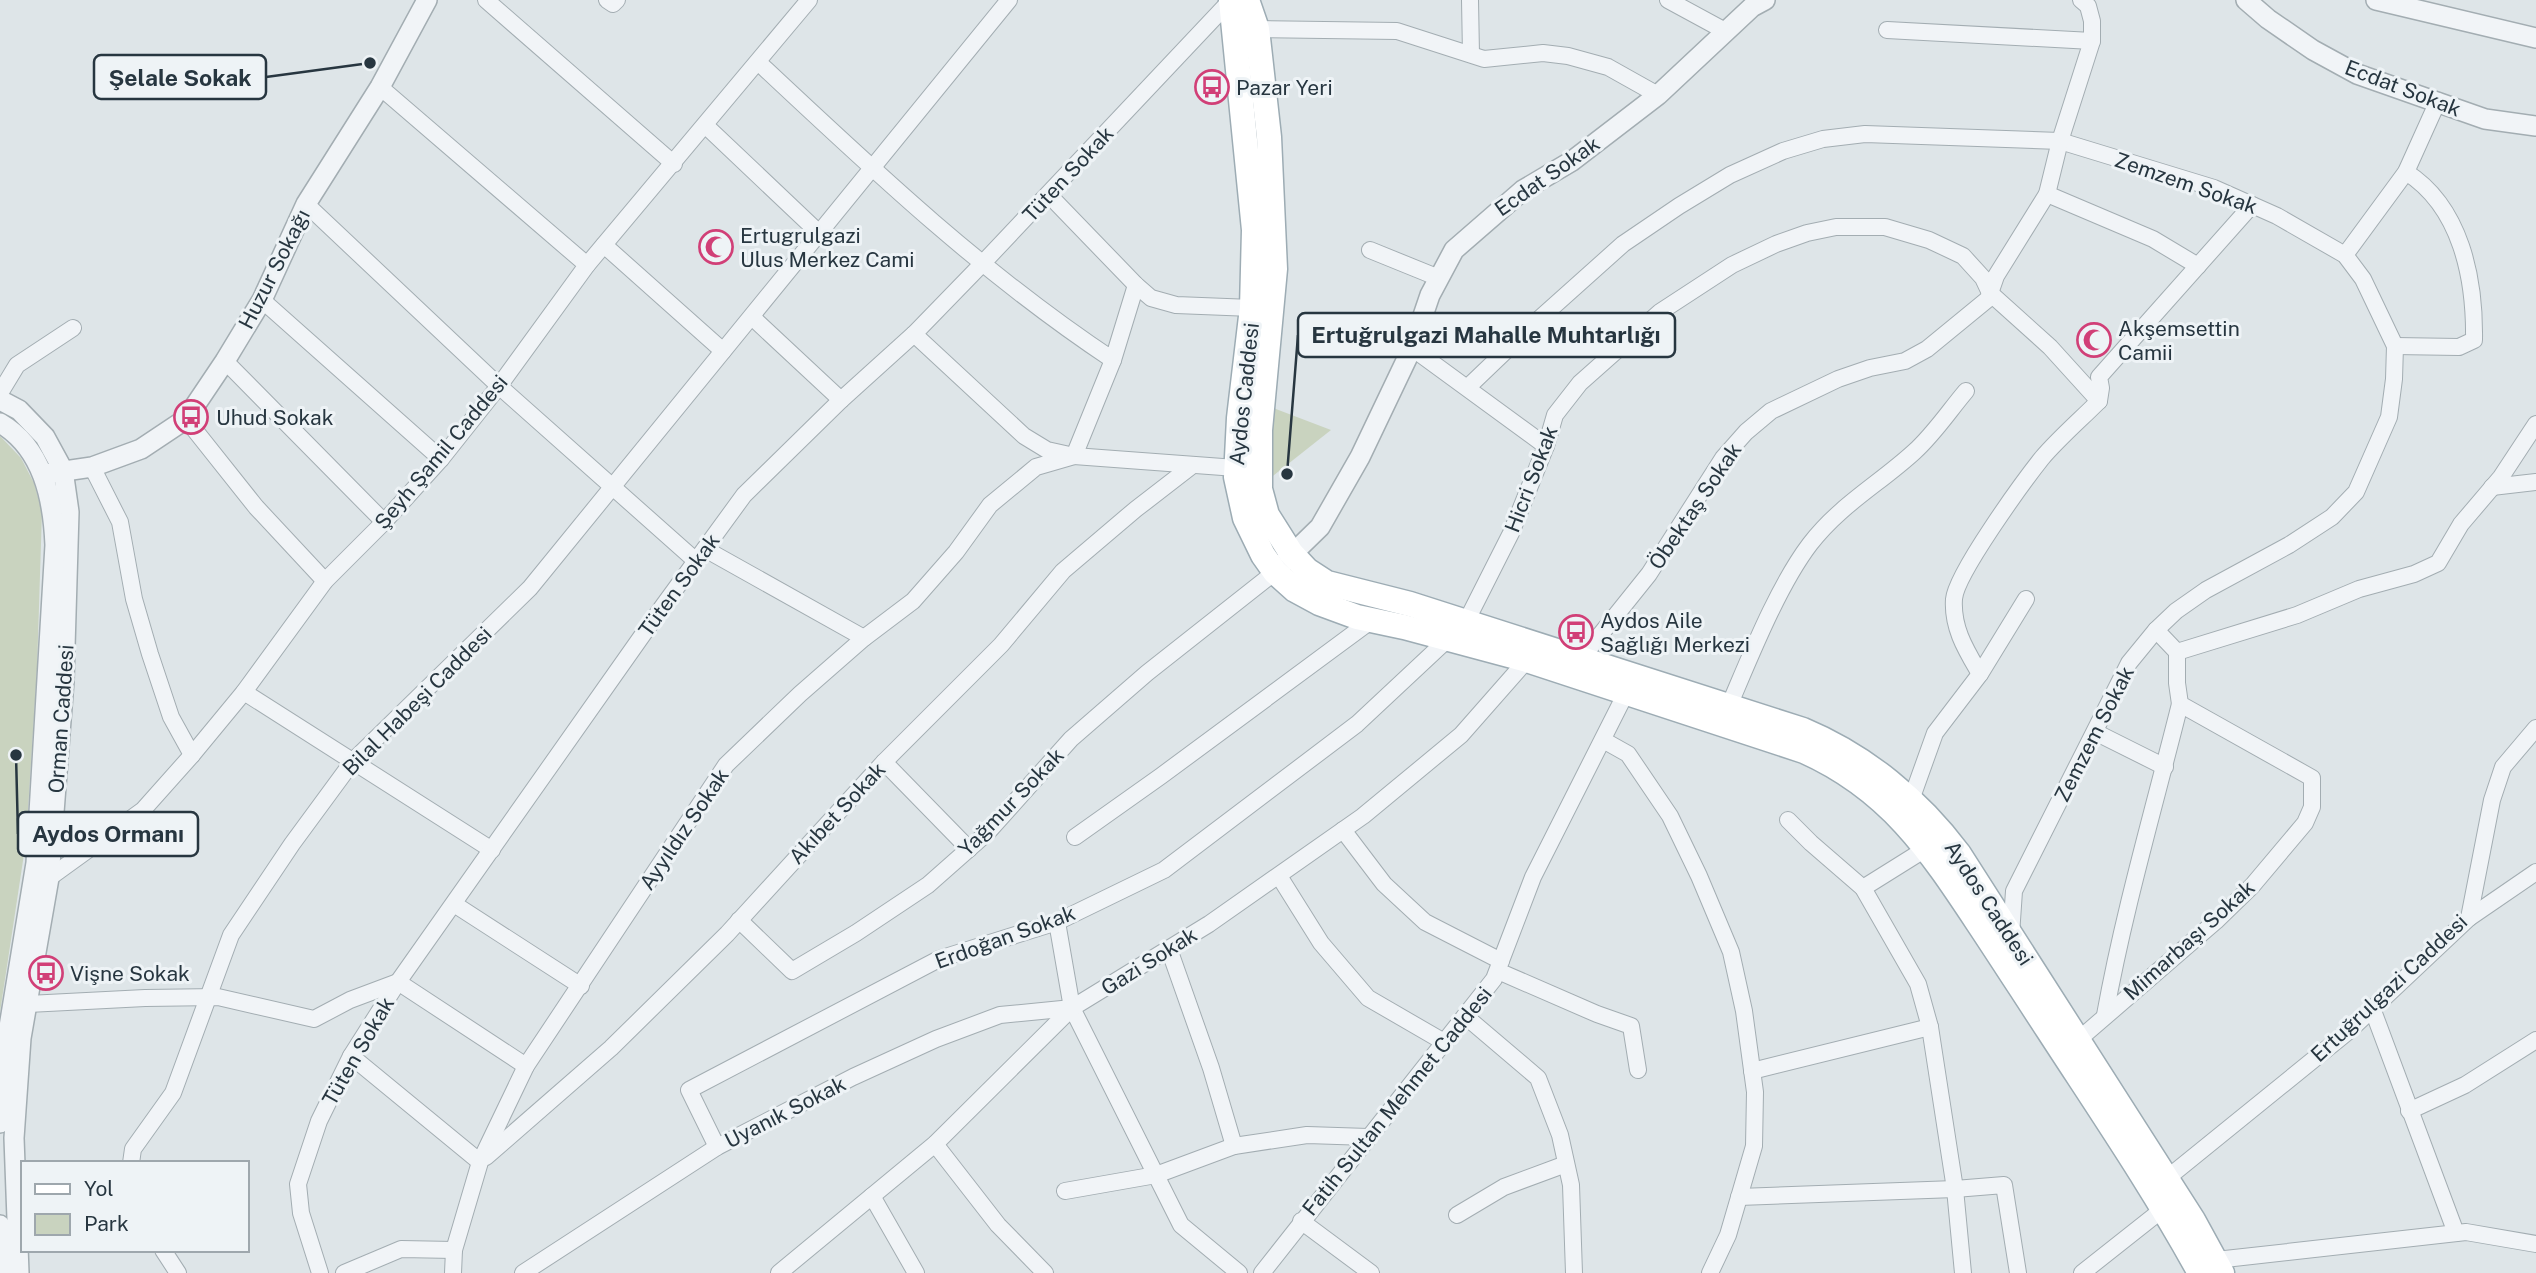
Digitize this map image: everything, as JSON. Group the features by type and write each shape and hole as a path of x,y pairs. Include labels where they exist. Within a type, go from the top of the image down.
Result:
{"main road":[{"name":"Aydos Caddesi","path":"1231,0 1254,230 1252,308 1239,418 1236,477 1245,518 1263,555 1275,572 1295,590 1319,603 1372,620 1457,630 1580,660 1630,685 1817,757 1857,782 1889,807 1927,848 2213,1269"},
{"name":"Aydos Caddesi","path":"1247,0 1257,29 1269,137 1275,269 1260,430 1260,489 1267,515 1291,553 1307,570 1327,583 1410,604 1457,630 1527,660 1728,706 1803,730 1831,743 1878,773 1911,800 1959,854 2077,1041 2161,1193"}],"street":[{"name":"Huzur Sokağı","path":"43,475 92,467 141,449 186,419 262,300 306,204 380,87 427,0"},
{"path":"486,0 674,164"},
{"path":"607,0 613,4 617,0"},
{"name":"Şeyh Şamil Caddesi","path":"49,878 143,810 192,755 244,692 325,582 441,459 499,386 587,265 809,0"},
{"name":"Bilal Habeşi Caddesi","path":"131,1161 134,1149 173,1093 231,935 292,844 353,761 530,588 1009,0"},
{"name":"Tüten Sokak","path":"320,1273 301,1213 298,1184 319,1121 351,1056 398,982 700,555 744,495 841,400 914,334 1049,195 1231,0"},
{"path":"1470,0 1471,54"},
{"path":"1668,0 1727,32"},
{"name":"Ecdat Sokak","path":"1275,572 1291,553 1320,527 1360,457 1412,348 1430,295 1454,250 1523,190 1572,161 1658,95 1752,7 1765,0"},
{"name":"Öbektaş Sokak","path":"1580,660 1649,574 1723,458 1746,432 1771,411 1838,379 1870,368 1905,361 1927,349 1988,299 1996,276 2047,194 2060,141 2092,41 2092,21 2088,6 2081,0"},
{"name":"Ecdat Sokak","path":"2246,0 2313,50 2357,74 2485,119 2536,126"},
{"path":"2376,0 2536,38"},
{"path":"1257,29 1396,31 1484,59 1543,53 1568,56 1608,67 1658,95"},
{"path":"1887,30 2092,41"},
{"path":"758,62 872,170 982,264 1051,318 1113,360"},
{"path":"380,87 587,265"},
{"path":"2345,255 2406,172 2438,101"},
{"path":"705,125 819,233"},
{"name":"Zemzem Sokak","path":"1468,387 1623,244 1730,175 1783,151 1824,139 1865,134 2060,141 2214,188 2277,216 2345,255 2362,279 2395,346 2389,417 2356,492 2332,517 2289,545 2206,590 2176,611 2129,663 2014,891 2011,936"},
{"path":"2395,346 2459,347 2474,340 2475,314 2470,283 2452,220 2434,194 2406,172"},
{"path":"2047,194 2153,239 2198,266"},
{"path":"1049,195 1151,298 1176,305 1252,308"},
{"path":"306,204 611,488 700,555 864,638"},
{"path":"1980,674 1954,622 1954,596 1964,572 2043,457 2099,401 2099,377 2252,205"},
{"name":"Hicri Sokak","path":"1457,630 1511,533 1546,446 1555,415 1580,383 1660,312 1732,265 1807,233 1861,226 1885,227 1908,232 1963,256 1983,278 1990,293 2050,347 2099,401"},
{"path":"604,245 723,351"},
{"path":"1370,250 1439,278"},
{"path":"1074,456 1113,360 1136,285"},
{"path":"262,300 441,459"},
{"path":"752,317 841,400"},
{"path":"0,393 17,365 73,328"},
{"path":"914,334 1024,436 1047,450 1074,456 1236,468"},
{"path":"1412,348 1546,446"},
{"path":"225,361 384,522"},
{"path":"1728,706 1779,599 1810,544 1854,498 1926,441 1966,391"},
{"name":"Orman Caddesi","path":"0,400 19,410 45,437 63,470 69,512 59,762 49,878 21,1038 14,1138 19,1273"},
{"path":"186,419 256,507 325,582"},
{"name":"Orman Caddesi","path":"0,423 22,442 43,475 53,514 55,545 36,863 5,1051 0,1123"},
{"path":"2177,652 2297,615 2359,589 2414,574 2438,564 2461,524 2493,487 2536,424"},
{"name":"Ayyıldız Sokak","path":"453,1273 454,1250 480,1162 526,1066 726,765 800,694 864,638 914,601 956,552 990,505 1036,467 1074,456"},
{"name":"Akıbet Sokak","path":"480,1162 611,1048 739,920 884,762 1001,645 1063,571 1193,465"},
{"path":"92,467 120,522 134,599 150,654 171,718 192,755"},
{"path":"2493,487 2536,482"},
{"name":"Yağmur Sokak","path":"739,920 792,971 856,933 928,885 988,832 1070,739 1147,673 1275,572"},
{"path":"1911,800 1935,733 1980,674 2026,599"},
{"path":"1075,837 1372,620"},
{"name":"Erdoğan Sokak","path":"717,1147 689,1090 939,959 1057,922 1164,870 1357,724 1457,630"},
{"path":"2105,1015 2135,874 2180,704 2177,652 2156,630"},
{"name":"Gazi Sokak","path":"779,1273 934,1144 1072,1008 1169,949 1279,876 1342,830 1461,735 1527,660"},
{"name":"Fatih Sultan Mehmet Caddesi","path":"1262,1273 1494,979 1533,877 1630,685"},
{"path":"244,692 492,850"},
{"name":"Mimarbaşı Sokak","path":"2077,1041 2216,921 2252,886 2305,822 2312,807 2312,778 2180,704"},
{"name":"Ertuğrulgazi Caddesi","path":"2082,1273 2161,1193 2341,1037 2469,918 2492,800 2503,766 2536,728"},
{"path":"2095,732 2165,767"},
{"path":"1603,740 1628,754 1670,816 1731,952 1744,1011 1755,1092 1754,1146 1728,1235 1710,1273"},
{"path":"884,762 969,849"},
{"path":"1788,820 1863,888 1918,984 1930,1027 1955,1189 1963,1273"},
{"path":"1342,830 1384,884 1425,922 1499,966 1597,1014 1631,1026 1639,1070"},
{"path":"1863,888 1927,848"},
{"path":"2469,918 2536,872"},
{"path":"1279,876 1321,943 1368,998 1444,1042"},
{"path":"454,904 581,986"},
{"path":"1057,922 1072,1008 1181,1225 1239,1273"},
{"path":"1169,949 1211,1068 1234,1146"},
{"path":"27,1004 208,998 247,1003 314,1019 350,1000 398,982 526,1066"},
{"name":"Uyanık Sokak","path":"523,1273 717,1147 853,1077 936,1039 1000,1015 1072,1008"},
{"path":"2372,1008 2456,1233"},
{"path":"1465,1016 1538,1078 1560,1135 1571,1185 1574,1273"},
{"path":"1752,1071 1930,1027"},
{"path":"2409,1111 2465,1085 2536,1040"},
{"path":"351,1056 480,1162"},
{"path":"1065,1191 1156,1175 1234,1146 1307,1135 1368,1137"},
{"path":"934,1144 998,1225 1045,1273"},
{"path":"1457,1215 1504,1187 1566,1164"},
{"path":"1740,1197 2004,1185 2018,1273"},
{"path":"872,1196 916,1273"},
{"path":"1301,1221 1371,1273"},
{"path":"0,1224 3,1273"},
{"path":"2213,1269 2466,1232 2536,1244"},
{"path":"344,1273 401,1249 454,1250"},
{"path":"164,1252 178,1273"}],"green space":[{"path":"1268,406 1331,430 1269,479"},
{"path":"0,436 21,458 34,483 42,512 37,669 26,841 0,1012"}],"place":[{"name":"Şelale Sokak","path":"370,63"},
{"name":"Pazar Yeri","path":"1212,87"},
{"name":"Ertugrulgazi Ulus Merkez Cami","path":"716,247"},
{"name":"Akşemsettin Camii","path":"2094,340"},
{"name":"Uhud Sokak","path":"191,417"},
{"name":"Ertuğrulgazi Mahalle Muhtarlığı","path":"1287,474"},
{"name":"Aydos Aile Sağlığı Merkezi","path":"1576,632"},
{"name":"Aydos Ormanı","path":"16,755"},
{"name":"Vişne Sokak","path":"46,973"}]}
